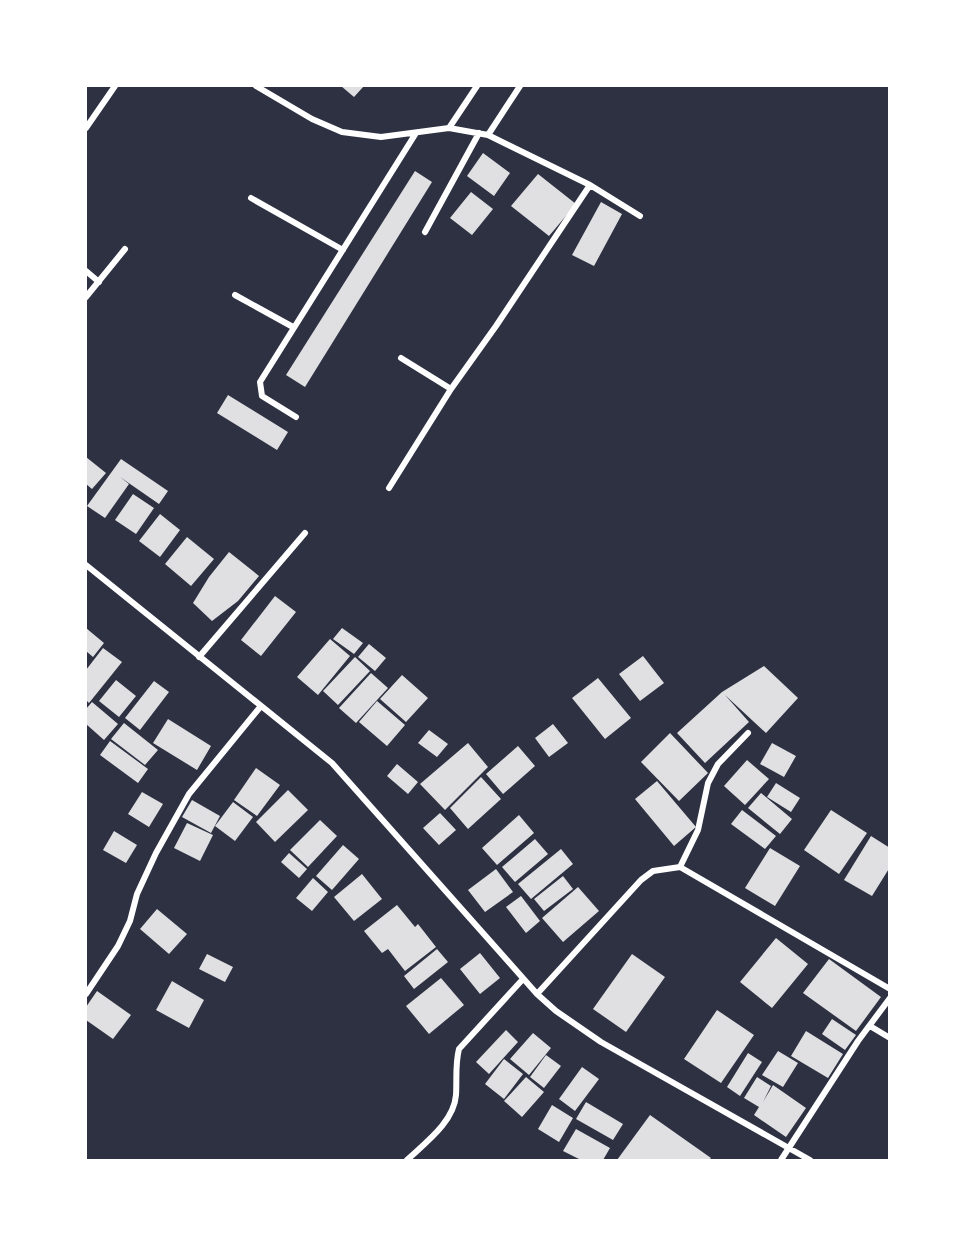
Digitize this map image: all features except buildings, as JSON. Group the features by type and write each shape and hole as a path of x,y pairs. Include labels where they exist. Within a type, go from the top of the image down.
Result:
{"street":[{"path":"86,128 115,86"},
{"path":"256,86 312,119 342,132 381,137 449,128 488,135 590,185 640,216"},
{"path":"449,128 477,86"},
{"path":"488,135 519,86"},
{"path":"296,417 262,396 259,389 263,375 416,133"},
{"path":"425,232 478,133"},
{"path":"389,488 451,389 590,185"},
{"path":"251,198 343,250"},
{"path":"86,297 125,249"},
{"path":"86,271 99,282"},
{"path":"235,295 294,327"},
{"path":"401,358 451,389"},
{"path":"199,657 305,533"},
{"path":"86,565 332,763 523,979 556,1011 601,1042 810,1161"},
{"path":"86,994 118,946 130,921 137,894 156,853 189,794 261,706"},
{"path":"680,867 698,830 705,795 713,773 718,764 748,733"},
{"path":"537,994 641,880 653,871 680,867 890,989"},
{"path":"406,1161 451,1113 456,1096 456,1058 459,1049 523,979"},
{"path":"781,1161 890,999"},
{"path":"870,1026 890,1038"}]}
